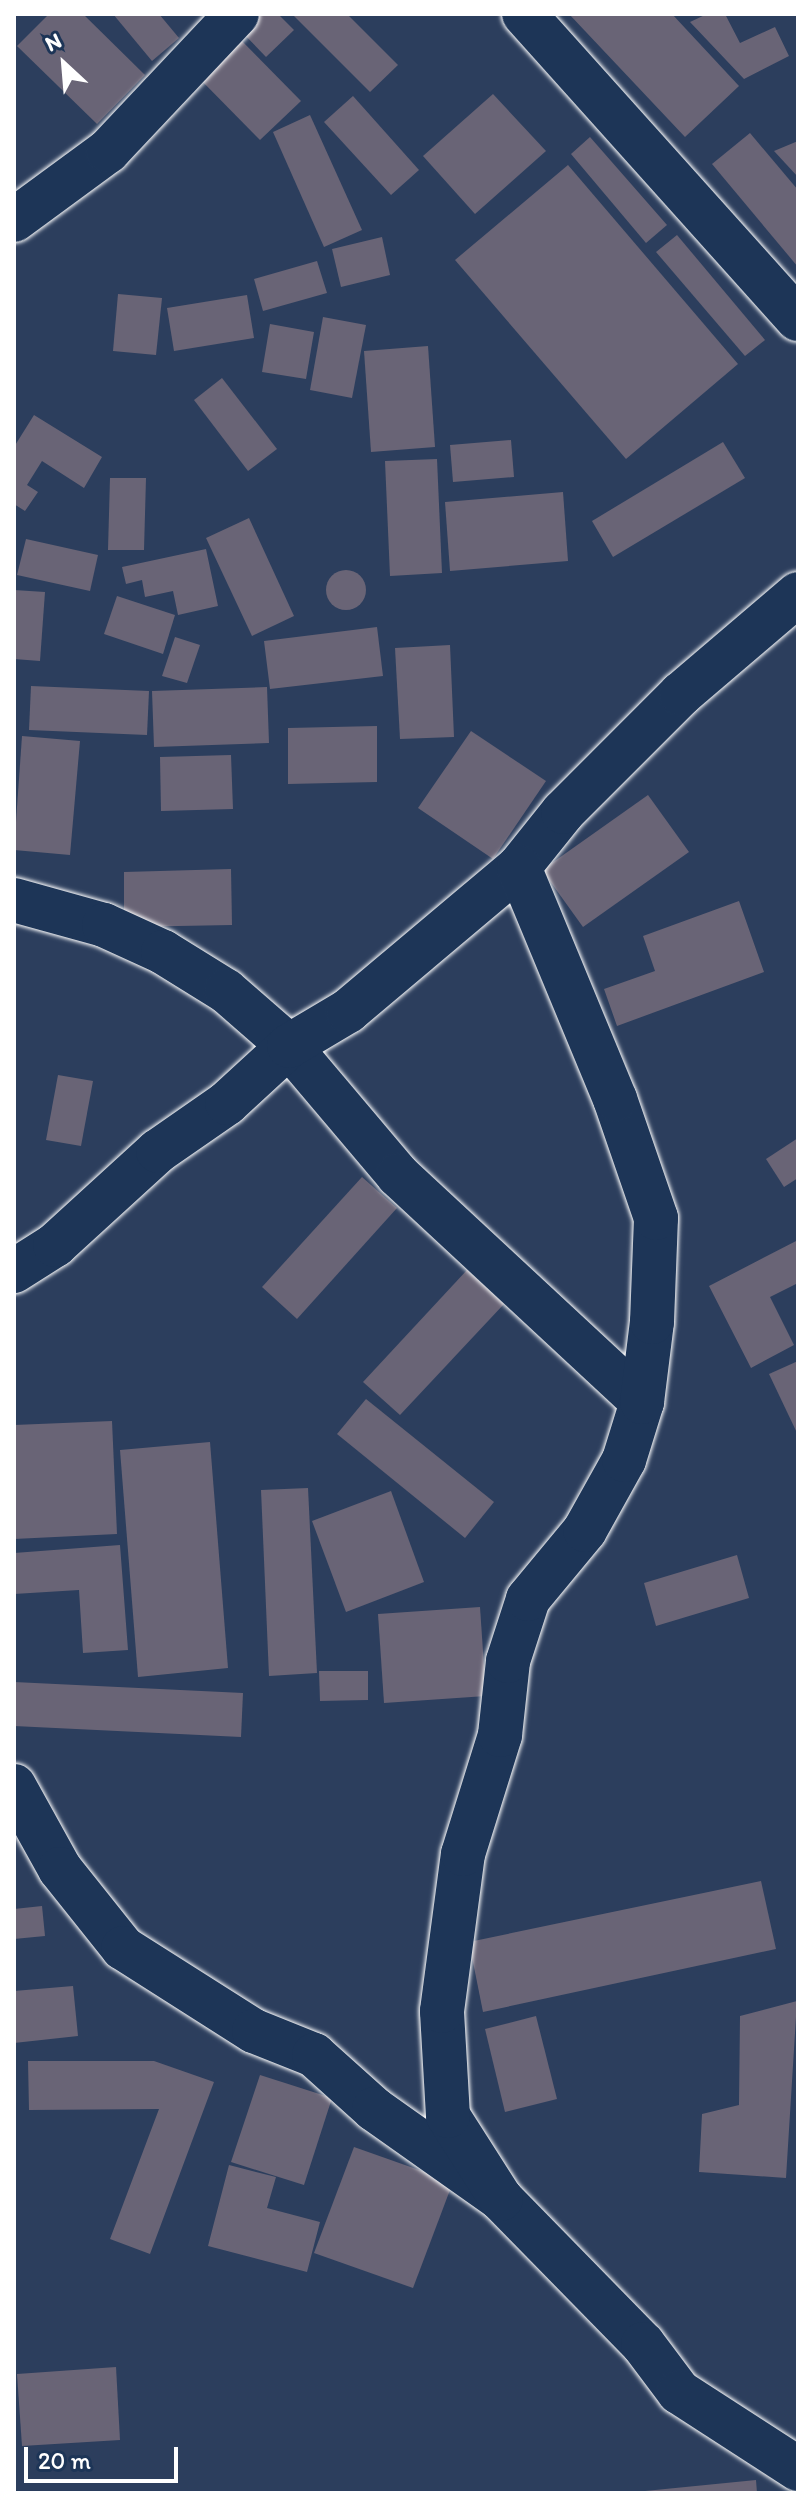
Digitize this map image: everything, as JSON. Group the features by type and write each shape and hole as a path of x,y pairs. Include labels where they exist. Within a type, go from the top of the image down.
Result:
{"street":[{"path":"14,220 108,151 237,14"},
{"path":"524,14 798,319"},
{"path":"14,1271 55,1245 158,1151 227,1103 289,1046 348,1011 519,867 563,812 681,694 798,594"},
{"path":"501,2199 448,2116 442,2011 463,1854 500,1735 508,1661 528,1599 585,1530 624,1460 642,1402 652,1322 656,1218 615,1099 519,867"},
{"path":"14,900 104,925 163,952 226,991 289,1046 398,1175 642,1402"},
{"path":"14,1786 68,1881 123,1948 254,2031 314,2055 374,2109 501,2199 643,2344 679,2392 798,2469"}],"building":[{"path":"49,14 83,14 145,75 97,124 17,46"},
{"path":"113,14 159,14 179,38 152,61"},
{"path":"259,14 278,14 294,30 266,57 241,31"},
{"path":"292,14 347,14 398,65 370,92"},
{"path":"569,14 672,14 739,86 685,137"},
{"path":"707,14 725,14 740,43 775,27 789,56 744,79 690,22"},
{"path":"235,34 301,101 260,140 195,74"},
{"path":"493,94 546,151 475,214 423,156"},
{"path":"353,96 419,170 391,195 324,122"},
{"path":"310,115 362,230 324,247 273,132"},
{"path":"750,133 798,190 798,267 712,164"},
{"path":"590,137 667,225 646,243 571,154"},
{"path":"798,141 798,177 774,151"},
{"path":"568,165 738,364 626,459 455,260"},
{"path":"677,235 765,340 745,356 656,252"},
{"path":"382,237 390,275 341,287 332,249"},
{"path":"317,261 327,293 263,311 254,279"},
{"path":"118,294 162,298 156,355 113,351"},
{"path":"247,295 254,338 174,351 167,308"},
{"path":"323,317 366,325 352,398 310,390"},
{"path":"270,324 314,332 306,379 262,372"},
{"path":"428,346 435,447 371,452 364,351"},
{"path":"222,378 277,449 248,471 194,400"},
{"path":"34,415 102,457 84,488 42,461 27,485 38,492 25,511 14,504 14,447"},
{"path":"511,440 514,477 453,482 450,445"},
{"path":"723,442 745,478 613,557 592,521"},
{"path":"437,459 442,573 390,576 385,461"},
{"path":"110,478 146,478 144,550 108,550"},
{"path":"563,492 568,561 450,571 445,502"},
{"path":"249,518 294,616 252,636 206,538"},
{"path":"26,539 98,555 90,591 17,575"},
{"path":"206,549 218,606 178,615 173,591 145,597 142,580 126,584 122,567"},
{"path":"346,570 360,576 366,590 360,604 346,610 332,604 326,590 332,576"},
{"path":"14,590 45,592 40,661 14,659"},
{"path":"117,596 175,615 163,654 104,634"},
{"path":"377,627 383,676 270,689 264,641"},
{"path":"175,637 200,645 187,683 162,676"},
{"path":"450,645 454,737 400,739 395,648"},
{"path":"31,686 149,691 147,735 29,730"},
{"path":"267,687 269,743 154,747 152,691"},
{"path":"377,726 377,782 288,784 288,728"},
{"path":"471,731 546,781 493,859 418,808"},
{"path":"22,736 80,741 70,855 14,850"},
{"path":"231,755 233,809 161,811 160,757"},
{"path":"648,795 689,852 583,927 542,870"},
{"path":"231,869 232,925 124,927 124,872"},
{"path":"739,901 764,972 617,1026 604,989 655,971 643,936"},
{"path":"58,1075 93,1081 81,1146 46,1140"},
{"path":"798,1138 798,1178 784,1187 766,1159"},
{"path":"362,1177 397,1208 297,1319 262,1287"},
{"path":"798,1240 798,1283 770,1297 794,1345 751,1368 709,1286"},
{"path":"467,1270 504,1304 400,1415 363,1382"},
{"path":"798,1361 798,1435 769,1374"},
{"path":"366,1399 494,1502 465,1538 337,1434"},
{"path":"112,1421 117,1534 14,1539 14,1425"},
{"path":"210,1442 228,1668 138,1677 120,1450"},
{"path":"308,1488 317,1673 269,1676 261,1490"},
{"path":"391,1491 424,1582 346,1612 312,1521"},
{"path":"120,1545 128,1650 83,1653 79,1590 14,1594 14,1553"},
{"path":"737,1555 749,1598 656,1626 644,1583"},
{"path":"480,1607 486,1696 384,1703 378,1614"},
{"path":"319,1671 368,1671 368,1700 320,1701"},
{"path":"14,1682 243,1693 241,1737 14,1726"},
{"path":"761,1881 776,1949 483,2012 469,1942"},
{"path":"42,1906 45,1936 14,1939 14,1909"},
{"path":"73,1986 78,2036 14,2043 14,1991"},
{"path":"797,2001 786,2178 699,2172 702,2114 739,2105 740,2016"},
{"path":"536,2016 557,2099 505,2112 485,2029"},
{"path":"28,2061 154,2061 214,2082 150,2254 110,2239 159,2109 29,2110"},
{"path":"260,2075 332,2098 304,2185 231,2162"},
{"path":"354,2147 453,2182 413,2288 314,2253"},
{"path":"229,2165 276,2177 267,2208 320,2222 307,2272 208,2246"},
{"path":"116,2367 120,2440 22,2446 17,2374"},
{"path":"756,2480 757,2493 645,2493 645,2491"}]}
